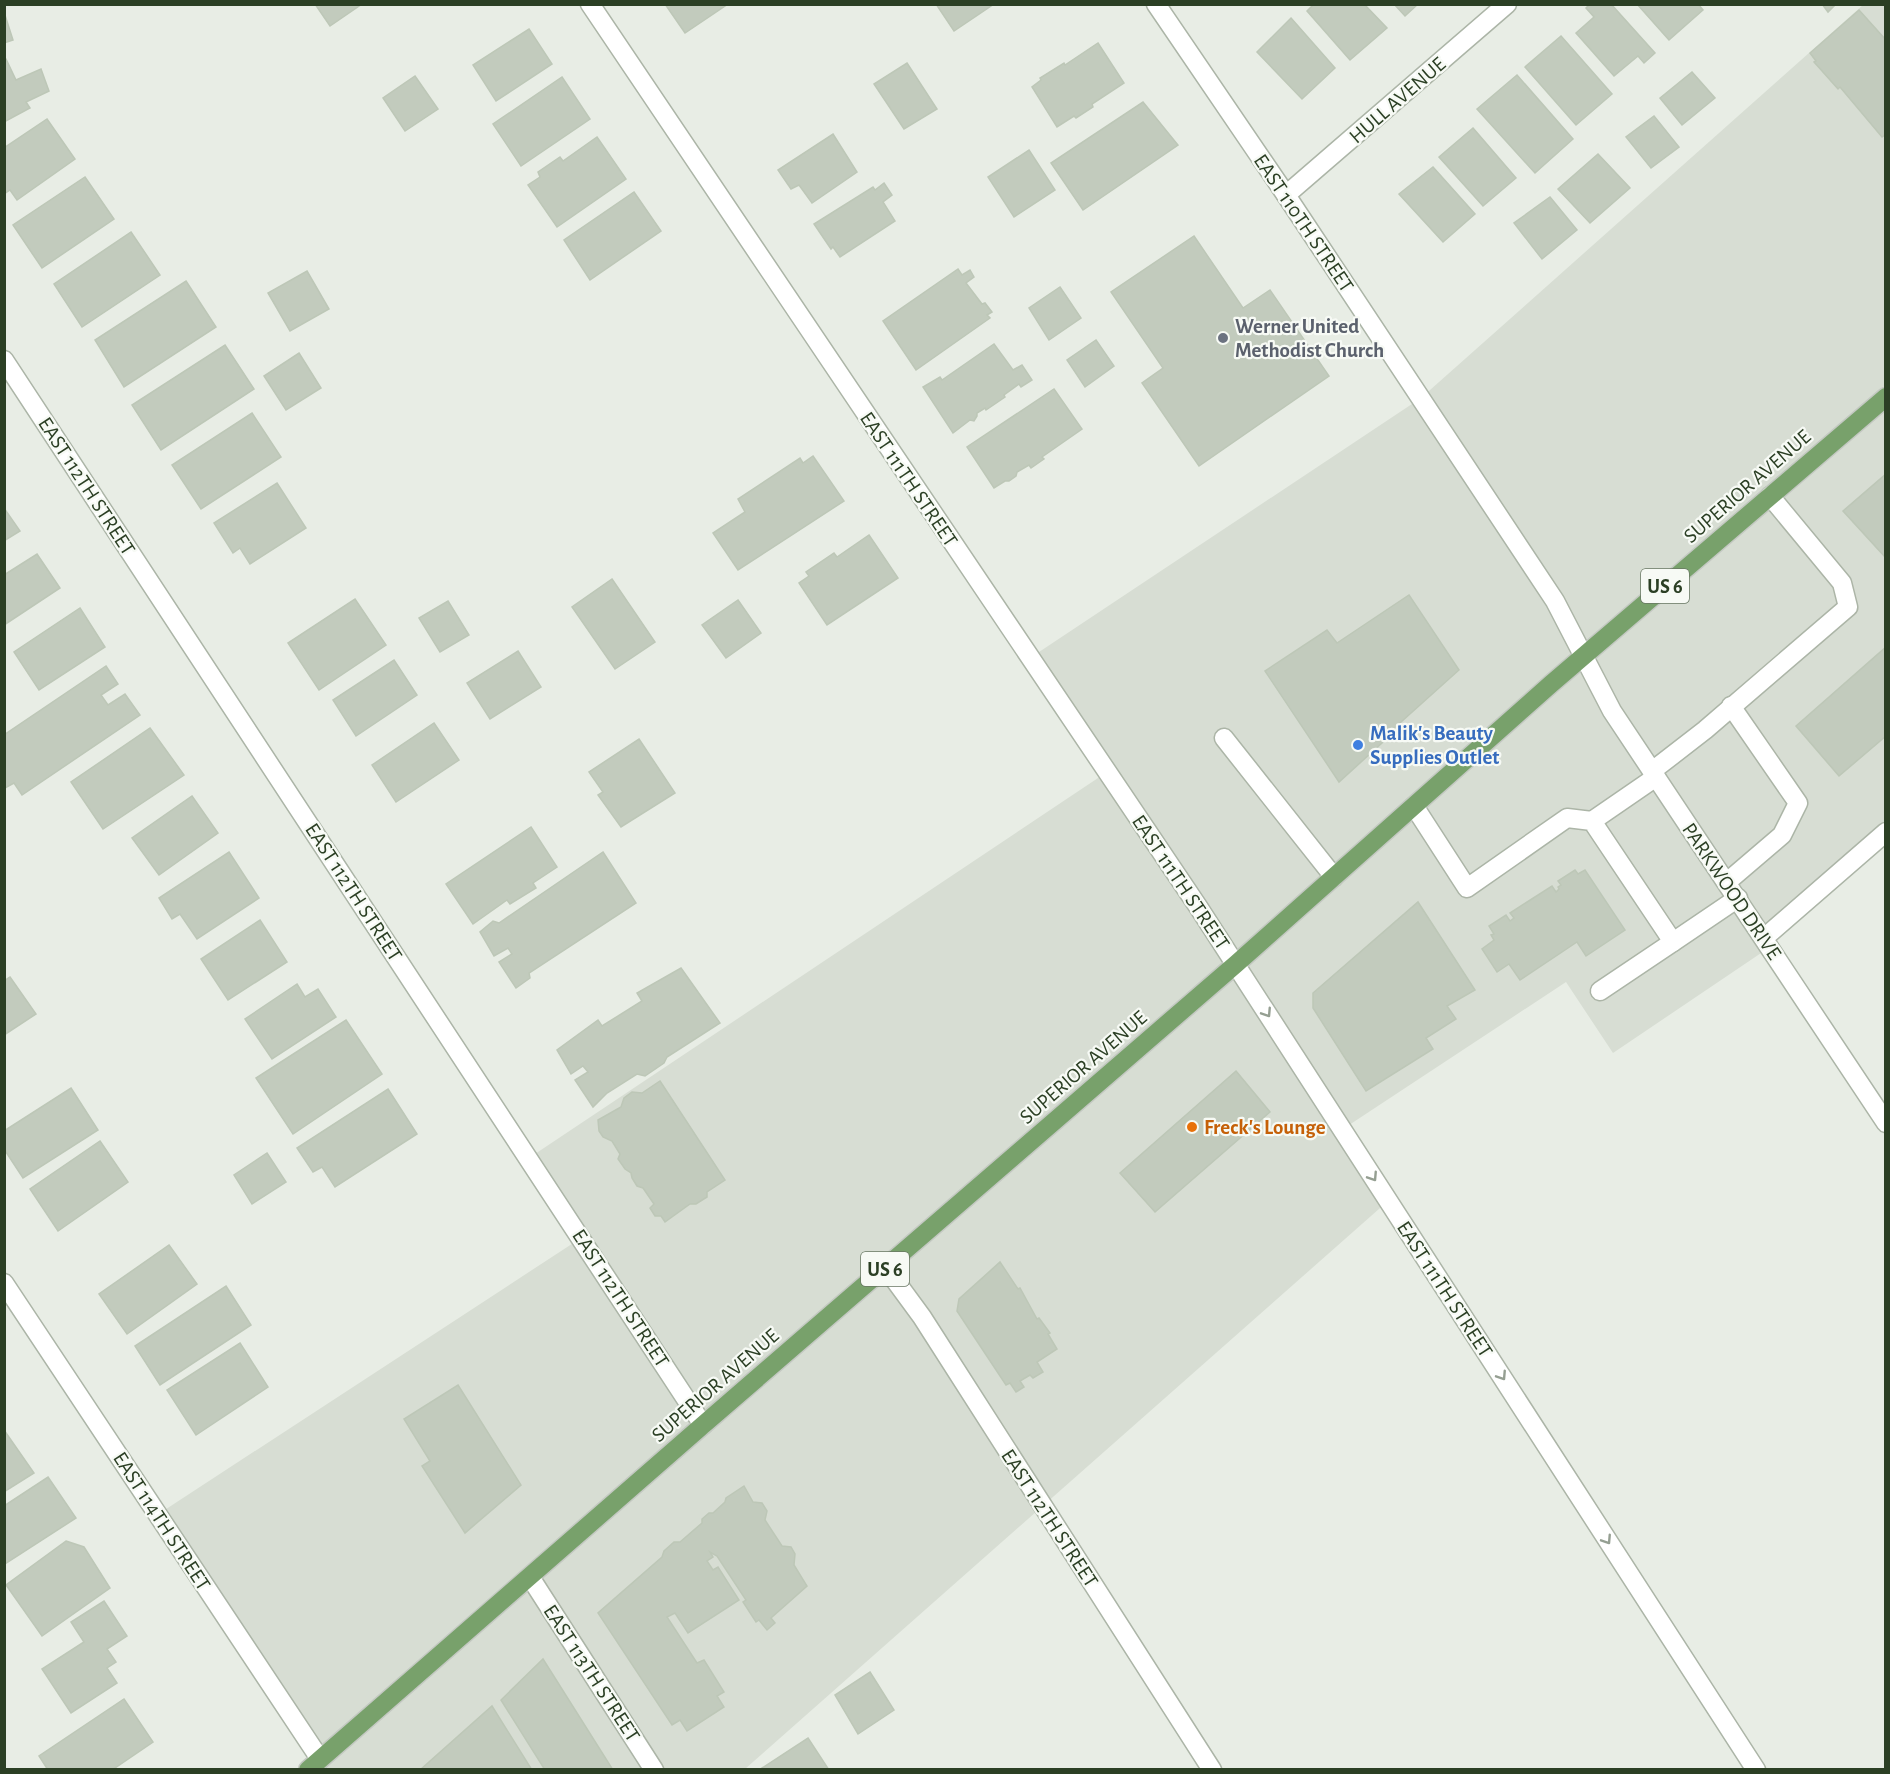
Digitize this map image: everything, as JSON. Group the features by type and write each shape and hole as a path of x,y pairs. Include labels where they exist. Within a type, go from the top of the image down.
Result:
{"main road":[{"name":"SUPERIOR AVENUE","path":"318,1766 703,1425 1236,964 1584,656 1886,397"}],"street":[{"name":"EAST 111TH STREET","path":"590,4 1236,964 1756,1770"},
{"name":"EAST 110TH STREET","path":"1156,4 1286,195 1555,601 1584,656"},
{"name":"HULL AVENUE","path":"1286,195 1507,4"},
{"name":"EAST 112TH STREET","path":"4,360 703,1425"},
{"path":"1414,806 1467,888 1567,818 1592,821 1654,774 1848,607 1842,583 1770,496"},
{"name":"PARKWOOD DRIVE","path":"1584,656 1612,711 1886,1123"},
{"path":"1727,882 1782,834 1798,803 1731,706"},
{"path":"1224,738 1334,877"},
{"path":"1592,821 1672,942"},
{"path":"1764,938 1886,832"},
{"path":"1600,991 1738,898"},
{"name":"EAST 112TH STREET","path":"886,1268 922,1317 1212,1770"},
{"name":"EAST 114TH STREET","path":"4,1283 318,1766"},
{"name":"EAST 113TH STREET","path":"530,1577 654,1770"}],"shaded area":[{"path":"1863,5 1885,5 1885,832 1764,938 1770,947 1613,1053 1566,982 1343,1129 1388,1201 745,1769 308,1769 319,1759 157,1515 581,1238 529,1158 1107,772 1030,658 1421,398"}],"building":[{"path":"315,4 362,4 330,26"},
{"path":"665,4 728,4 685,33"},
{"path":"936,4 994,4 954,31"},
{"path":"1314,4 1364,4 1387,28 1350,60 1307,11"},
{"path":"1394,4 1418,4 1405,16"},
{"path":"1590,4 1611,4 1655,53 1644,63 1638,56 1614,76 1576,33 1594,17 1586,8"},
{"path":"1637,4 1698,4 1703,10 1669,40"},
{"path":"1822,4 1836,4 1828,12"},
{"path":"1859,10 1886,40 1886,134 1882,137 1840,87 1838,89 1814,62 1816,61 1810,53"},
{"path":"4,12 13,40 4,43"},
{"path":"1291,18 1335,68 1302,99 1257,52"},
{"path":"529,29 552,64 496,101 473,65"},
{"path":"1561,36 1612,94 1576,125 1525,67"},
{"path":"1098,43 1124,83 1092,104 1093,107 1057,127 1032,87 1041,80 1040,78"},
{"path":"4,59 16,80 41,69 49,91 26,102 30,108 4,122"},
{"path":"907,63 937,109 904,129 874,84"},
{"path":"1692,72 1715,98 1682,125 1660,98"},
{"path":"1517,75 1573,139 1535,173 1477,109"},
{"path":"415,76 438,109 405,131 383,98"},
{"path":"562,77 590,119 521,166 493,124"},
{"path":"1143,102 1178,145 1083,210 1051,163"},
{"path":"1654,116 1679,147 1651,168 1626,137"},
{"path":"47,119 75,159 17,200 10,190 4,194 4,148"},
{"path":"1473,128 1516,178 1483,206 1439,157"},
{"path":"833,134 857,172 812,203 799,185 791,189 778,170"},
{"path":"597,137 626,179 557,227 528,185 540,177 538,172 560,157 563,161"},
{"path":"1029,150 1055,190 1014,217 988,177"},
{"path":"1598,154 1630,188 1590,223 1558,189"},
{"path":"1433,167 1475,214 1443,242 1399,194"},
{"path":"85,177 114,219 42,268 13,225"},
{"path":"884,183 892,195 883,202 895,221 840,257 833,247 831,249 814,224 873,187 875,190"},
{"path":"634,192 661,231 590,280 564,240"},
{"path":"1550,197 1577,230 1542,259 1514,223"},
{"path":"131,232 160,275 82,327 54,284"},
{"name":"Werner United Methodist Church","path":"1194,236 1243,308 1270,290 1329,376 1199,466 1142,383 1163,368 1111,292"},
{"path":"958,269 962,275 970,270 974,277 966,283 982,304 985,303 992,312 987,315 990,318 916,370 883,321"},
{"path":"307,271 329,309 290,331 268,293"},
{"path":"186,281 216,327 124,387 95,340"},
{"path":"1060,287 1081,318 1049,340 1029,308"},
{"path":"1096,340 1114,366 1085,387 1067,360"},
{"path":"994,344 1013,370 1022,365 1032,380 1021,387 1019,384 1004,395 1005,397 986,410 985,408 977,413 974,421 970,420 953,433 923,387 940,377 942,380"},
{"path":"225,345 254,389 161,450 132,405"},
{"path":"299,353 321,388 286,410 264,376"},
{"path":"1054,389 1082,429 1042,457 1044,459 1031,468 1029,465 1017,472 1016,476 1009,481 994,488 967,447"},
{"path":"252,413 281,457 201,509 172,465"},
{"path":"813,456 844,501 738,570 713,533 745,512 738,499 800,458 803,463"},
{"path":"1886,474 1886,558 1843,511"},
{"path":"277,483 306,528 250,564 240,548 233,553 214,523"},
{"path":"4,508 20,531 4,541"},
{"path":"869,535 898,578 827,625 799,583 809,576 806,572 834,553 837,557"},
{"path":"37,554 60,588 4,625 4,575"},
{"path":"612,579 655,642 615,669 572,607"},
{"path":"1409,595 1459,670 1391,731 1393,733 1339,782 1265,671 1327,630 1337,643"},
{"path":"355,599 386,645 319,690 288,643"},
{"path":"738,600 761,633 726,658 702,625"},
{"path":"448,601 469,635 440,652 419,618"},
{"path":"80,608 105,647 39,690 14,652"},
{"path":"1886,647 1886,736 1839,776 1796,726"},
{"path":"518,651 541,687 490,719 467,683"},
{"path":"394,660 417,695 356,736 333,700"},
{"path":"106,666 118,684 101,695 108,705 125,694 140,715 22,795 14,783 5,788 4,735"},
{"path":"434,723 459,760 396,802 372,765"},
{"path":"150,728 184,775 103,829 71,782"},
{"path":"639,739 675,793 621,827 598,795 603,792 589,772"},
{"path":"192,796 218,833 159,875 132,838"},
{"path":"531,827 557,867 533,883 536,888 510,904 507,900 473,924 446,884"},
{"path":"229,852 259,898 197,939 180,914 172,919 159,898"},
{"path":"603,852 636,903 529,973 530,978 516,988 499,962 512,954 508,948 494,956 480,932 493,921 499,923"},
{"path":"1575,870 1578,874 1585,870 1625,930 1586,956 1577,942 1520,980 1509,964 1497,972 1482,949 1494,940 1491,935 1494,934 1489,926 1506,915 1510,921 1514,918 1510,913 1552,886 1556,892 1561,885 1558,881"},
{"path":"1418,902 1475,990 1447,1006 1456,1019 1426,1038 1433,1049 1366,1091 1313,1008 1313,993"},
{"path":"260,920 287,962 228,1000 201,959"},
{"path":"681,968 720,1023 667,1057 664,1063 645,1076 637,1074 607,1093 593,1107 575,1080 588,1072 583,1066 571,1074 557,1050 598,1020 602,1026 642,1001 637,993"},
{"path":"10,977 36,1014 4,1035 4,981"},
{"path":"297,984 305,997 318,989 336,1017 272,1059 245,1019"},
{"path":"346,1020 382,1074 293,1134 256,1078"},
{"path":"1236,1071 1270,1112 1155,1212 1120,1173"},
{"path":"660,1081 725,1180 707,1192 707,1197 696,1204 690,1204 665,1222 661,1216 655,1216 650,1208 654,1204 643,1188 637,1186 631,1173 618,1159 620,1154 612,1141 603,1137 599,1131 598,1120 621,1107 624,1098 632,1092 642,1093"},
{"path":"71,1088 98,1130 23,1178 4,1149 4,1131"},
{"path":"388,1089 417,1134 335,1187 322,1167 313,1172 297,1148"},
{"path":"100,1141 128,1182 58,1231 30,1189"},
{"path":"267,1153 286,1182 252,1204 234,1175"},
{"path":"169,1245 197,1284 127,1334 99,1294"},
{"path":"1000,1262 1018,1289 1020,1288 1037,1319 1039,1318 1050,1333 1048,1334 1057,1349 1037,1362 1043,1372 1033,1378 1030,1375 1020,1381 1024,1387 1016,1392 1010,1383 1006,1385 957,1311 959,1299"},
{"path":"226,1286 251,1325 160,1385 135,1346"},
{"path":"240,1343 268,1387 196,1435 167,1390"},
{"path":"458,1385 521,1485 465,1533 422,1466 430,1461 404,1419"},
{"path":"4,1430 34,1473 4,1492"},
{"path":"48,1477 76,1518 5,1564 4,1506"},
{"path":"744,1486 753,1502 762,1503 767,1511 765,1520 782,1546 791,1547 795,1554 794,1565 807,1586 771,1618 775,1623 767,1630 759,1620 756,1622 743,1602 746,1600 717,1556 710,1552 713,1557 707,1561 713,1570 718,1567 739,1600 688,1633 675,1613 667,1617 697,1663 704,1660 724,1692 717,1696 724,1707 687,1731 680,1720 672,1725 598,1613 662,1557 664,1551 674,1542 680,1542 702,1523 702,1519 725,1502 726,1498"},
{"path":"66,1541 84,1547 110,1588 42,1636 6,1585"},
{"path":"104,1601 127,1636 107,1649 116,1662 107,1668 117,1683 71,1713 42,1669 84,1642 71,1622"},
{"path":"543,1659 613,1770 545,1770 501,1700"},
{"path":"870,1672 894,1710 858,1734 835,1695"},
{"path":"124,1699 153,1742 112,1770 48,1770 39,1756"},
{"path":"492,1706 532,1770 420,1770"},
{"path":"808,1738 829,1770 759,1770"}],"place":[{"name":"Werner United Methodist Church","path":"1223,338"},
{"name":"Malik's Beauty Supplies Outlet","path":"1358,745"},
{"name":"Freck's Lounge","path":"1192,1127"}]}
